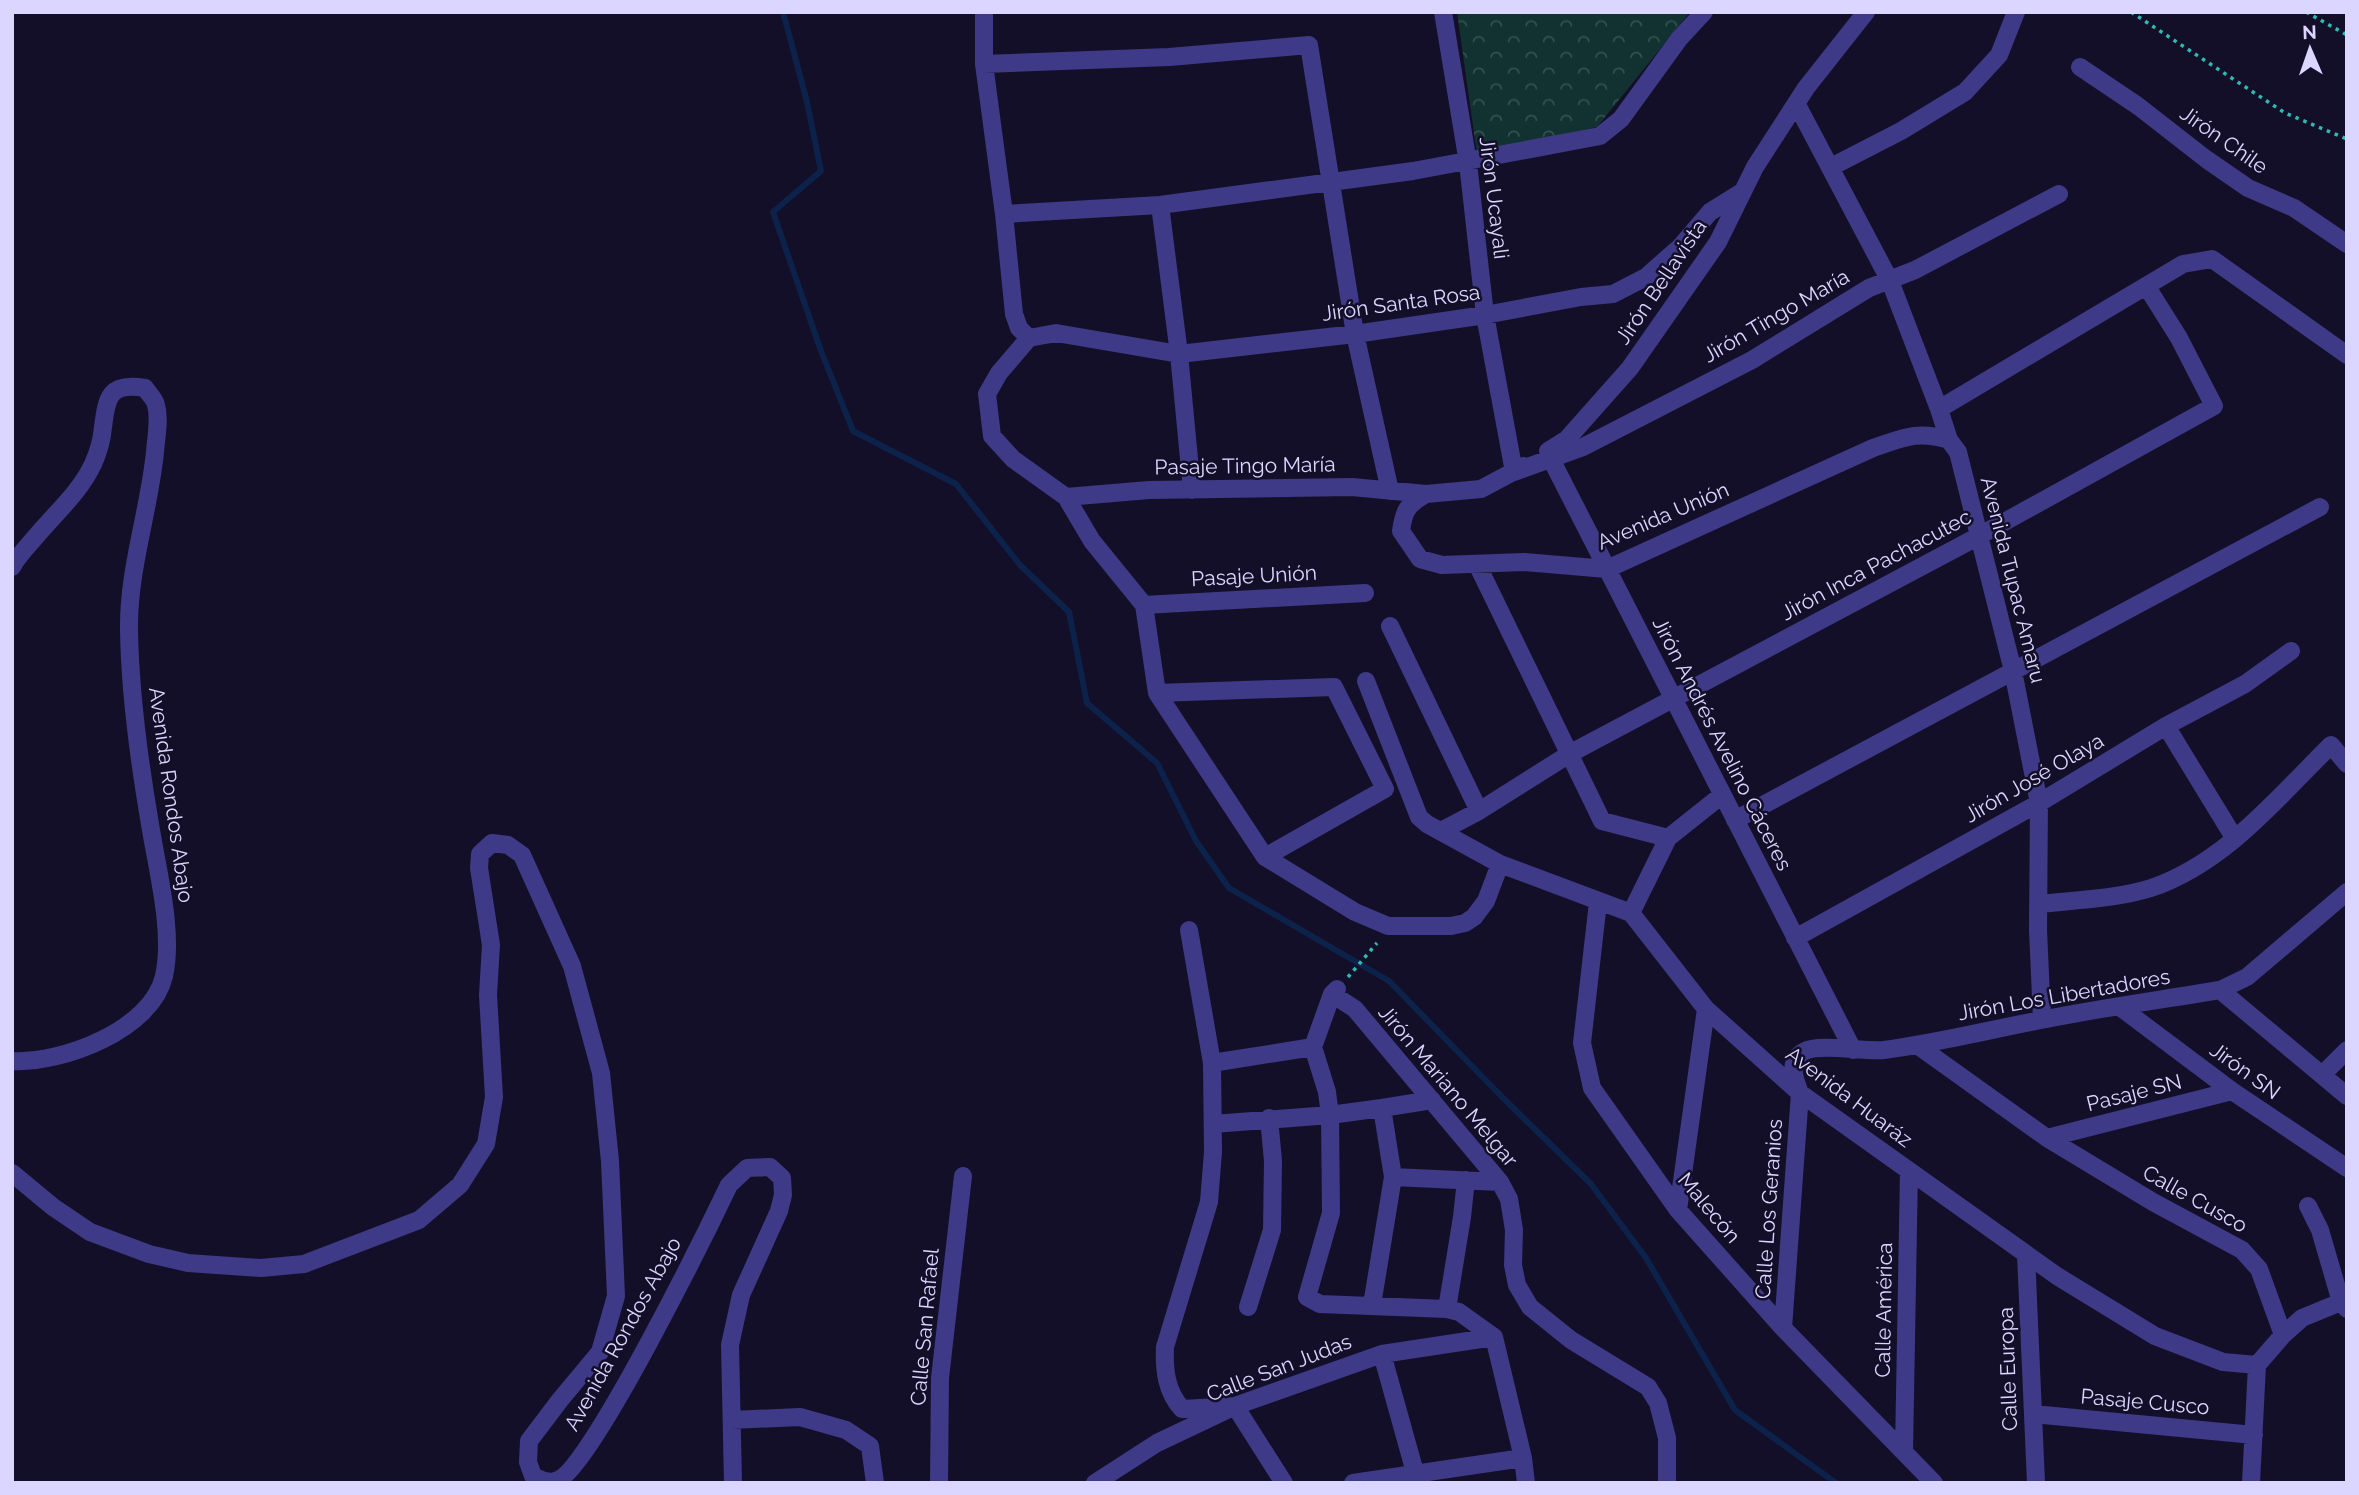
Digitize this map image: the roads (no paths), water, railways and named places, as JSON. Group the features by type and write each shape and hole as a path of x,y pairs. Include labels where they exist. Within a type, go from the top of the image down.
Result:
{"street":[{"path":"984,12 984,64 1014,314 1019,328 1029,338 999,373 987,394 992,436 1013,459 1066,496 1092,541 1144,604 1157,693 1265,856 1355,912 1388,926 1451,926 1465,923 1474,917 1486,901 1500,864"},
{"name":"Jirón Ucayali","path":"1443,12 1468,163 1485,315 1514,472"},
{"path":"1004,214 1160,205 1468,163 1600,136 1621,119 1679,39 1704,12"},
{"name":"Jirón Bellavista","path":"1426,494 1481,489 1567,439 1630,368 1718,242 1755,167 1796,103 1866,12"},
{"path":"1831,167 1901,131 1965,92 2000,55 2016,12"},
{"path":"984,64 1169,57 1309,45 1355,334 1390,491"},
{"name":"Jirón Chile","path":"2080,67 2138,106 2248,188 2294,208 2347,244"},
{"name":"Avenida Tupac Amaru","path":"1796,103 1891,282 1949,440 1958,452 2012,671 2039,803 2038,930 2042,1019"},
{"name":"Jirón Santa Rosa","path":"1029,338 1056,333 1180,354 1355,334 1613,294 1646,278 1680,247 1710,212 1742,192"},
{"name":"Jirón Tingo María","path":"1514,472 1583,446 1752,360 1869,288 1891,282 2059,194"},
{"path":"1160,205 1180,354 1192,490"},
{"path":"1939,409 2147,288 2183,264 2212,259 2347,355"},
{"name":"Jirón Inca Pachacutec","path":"1441,831 1479,811 1571,753 1979,536 2214,406 2179,338 2147,288"},
{"name":"Avenida Rondos Abajo","path":"12,567 54,514 82,486 95,461 108,396 121,387 145,388 156,404 157,432 151,483 131,584 129,631 138,754 167,928 164,978 150,1003 133,1022 94,1044 52,1059 12,1061"},
{"name":"Avenida Unión","path":"1426,494 1410,503 1401,531 1420,559 1441,565 1524,562 1607,569 1873,448 1918,434 1949,440"},
{"name":"Jirón Andrés Avelino Cáceres","path":"1551,459 1853,1050"},
{"name":"Pasaje Tingo María","path":"1066,496 1149,490 1352,487 1426,494"},
{"path":"1735,820 2320,507"},
{"path":"1476,564 1602,821 1668,838"},
{"name":"Pasaje Unión","path":"1144,604 1365,593"},
{"path":"1390,626 1479,811"},
{"name":"Jirón José Olaya","path":"1796,938 2039,803 2166,726 2245,684 2291,651"},
{"path":"1366,681 1419,817 1500,864 1631,913 1668,838 1722,795"},
{"path":"1157,693 1334,687 1385,789 1265,856"},
{"path":"2166,726 2235,839"},
{"path":"2039,904 2149,888 2188,873 2235,839 2331,745 2347,764"},
{"name":"Avenida Rondos Abajo","path":"12,1173 53,1207 90,1232 149,1254 188,1263 241,1268 304,1264 419,1220 460,1185 486,1144 494,1097 488,995 491,945 479,868 480,854 492,843 508,845 523,855 572,966 601,1073 610,1161 616,1296 600,1352 529,1441 528,1462 533,1476 546,1482 559,1480 571,1471 620,1396 729,1185 747,1168 769,1167 782,1178 783,1195 741,1296 730,1345 733,1483"},
{"name":"Jirón Los Libertadores","path":"1800,1093 1792,1074 1796,1058 1803,1051 1813,1048 1871,1051 1917,1045 2042,1019 2220,990 2247,977 2347,892"},
{"name":"Malecón","path":"1598,902 1581,1042 1591,1088 1678,1210 1783,1328 1934,1483"},
{"name":"Avenida Huaráz","path":"1631,913 1706,1009 1800,1093 2026,1254 2155,1336 2223,1362 2258,1365"},
{"path":"1189,930 1212,1063 1213,1124 1209,1202 1165,1347 1164,1370 1174,1400 1182,1409 1235,1406 1284,1483"},
{"path":"2220,990 2347,1096"},
{"name":"Jirón Mariano Melgar","path":"1313,1047 1335,992 1355,1009 1500,1182 1510,1199 1514,1230 1513,1265 1517,1285 1530,1307 1571,1340 1648,1387 1658,1403 1667,1438 1667,1483"},
{"name":"Jirón SN","path":"2120,1007 2232,1091 2347,1168"},
{"path":"1678,1210 1706,1009"},
{"name":"Calle Cusco","path":"1917,1045 2048,1138 2153,1202 2242,1250 2259,1269 2283,1335"},
{"path":"1212,1063 1313,1047 1327,1092 1330,1115 1331,1213 1307,1297 1320,1304 1447,1308 1458,1312 1494,1337 1523,1458 1526,1483"},
{"path":"2322,1075 2347,1050"},
{"name":"Pasaje SN","path":"2048,1138 2232,1091"},
{"name":"Calle Los Geranios","path":"1783,1328 1800,1093"},
{"path":"1213,1124 1330,1115 1432,1100"},
{"path":"1372,1305 1393,1177 1382,1108"},
{"path":"1248,1307 1272,1230 1273,1161 1269,1118"},
{"name":"Calle América","path":"1904,1451 1909,1171"},
{"name":"Calle San Rafael","path":"939,1483 940,1378 963,1176"},
{"path":"1393,1177 1500,1182"},
{"path":"1447,1308 1466,1180"},
{"path":"2251,1483 2258,1365 2283,1335 2302,1318 2344,1306 2320,1230 2308,1206"},
{"name":"Calle Europa","path":"2026,1254 2036,1483"},
{"name":"Calle San Judas","path":"1095,1483 1157,1443 1235,1406 1382,1354 1494,1337"},
{"path":"1382,1354 1417,1478"},
{"name":"Pasaje Cusco","path":"2033,1414 2253,1435"},
{"path":"732,1420 800,1418 846,1430 870,1446 875,1483"},
{"path":"1353,1483 1417,1478 1523,1458"}],"waterway":[{"path":"783,12 807,102 821,171 773,212 821,351 853,431 956,484 1020,565 1069,612 1087,703 1157,763 1196,841 1229,888 1389,981 1591,1184 1646,1258 1735,1410 1836,1483"}]}
